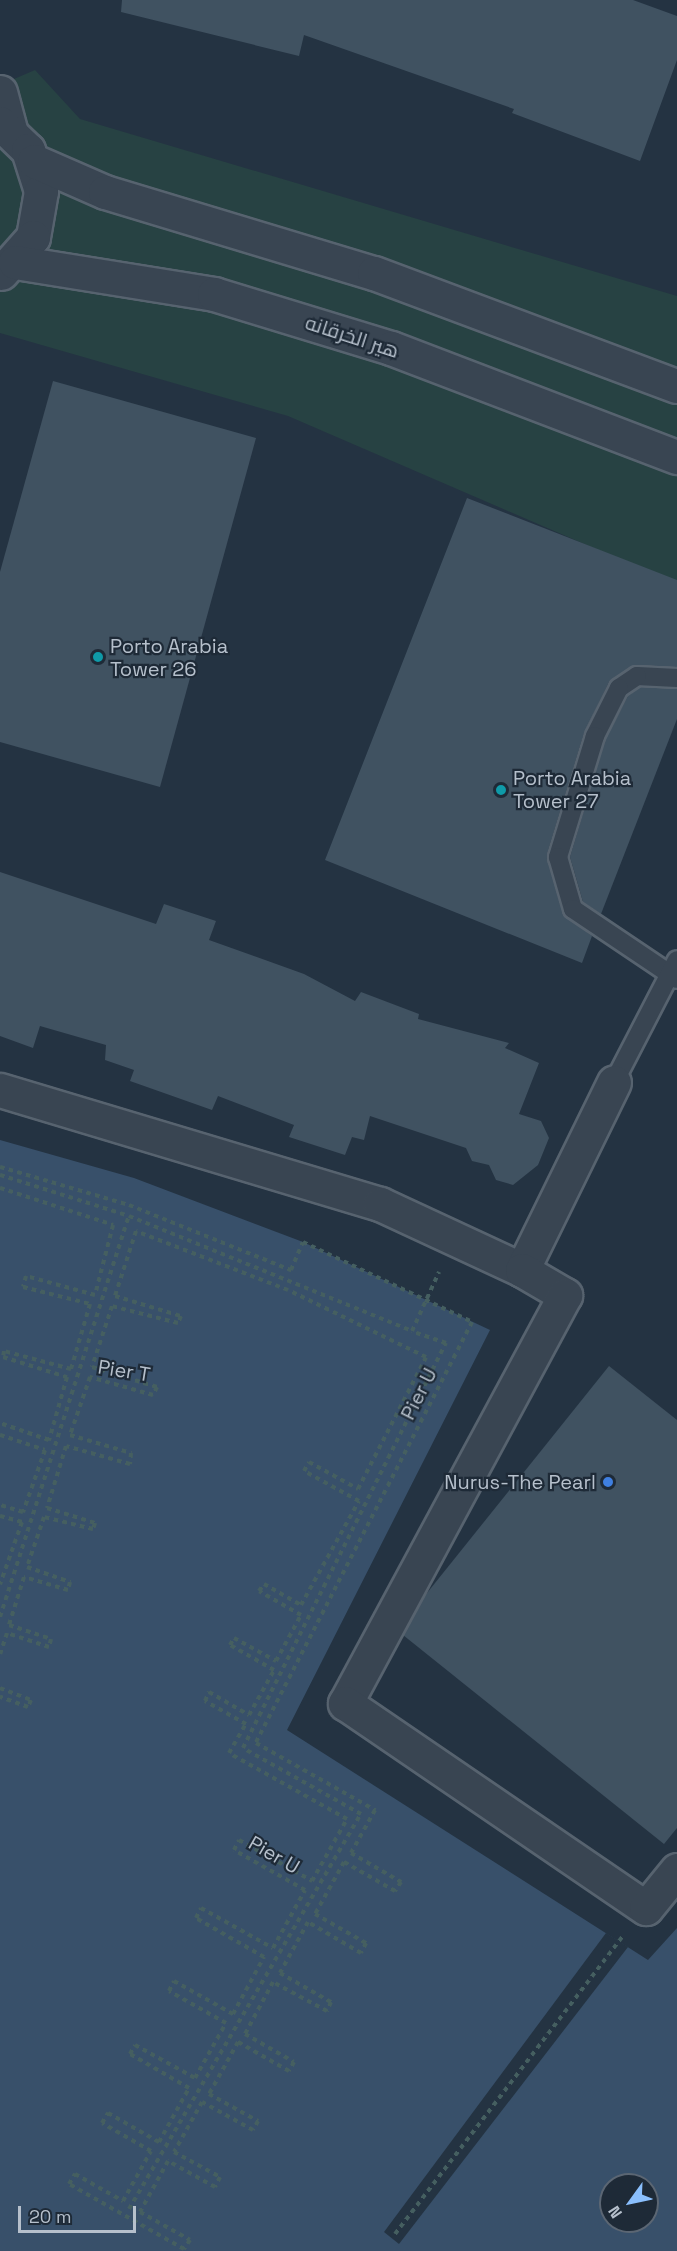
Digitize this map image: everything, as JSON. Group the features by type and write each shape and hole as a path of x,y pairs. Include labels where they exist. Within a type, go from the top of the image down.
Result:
{"street":[{"path":"0,92 5,127 34,161 105,192 374,273 677,386"},
{"path":"8,268 39,222 41,191 34,161"},
{"name":"هير الخرقانه","path":"8,268 214,294 391,348 677,457"},
{"path":"522,1270 614,1082"},
{"path":"0,1090 380,1204 522,1270 566,1295 345,1702 646,1908 677,1870"}],"lane":[{"path":"614,1082 674,971 573,909 558,857 595,736 619,688 637,676 677,678"}],"path":[{"name":"Pier U","path":"0,1167 129,1205 291,1270 303,1242 472,1322 256,1743 375,1810 351,1853 401,1882 395,1891 344,1862 315,1914 366,1943 361,1953 308,1922 280,1973 331,2002 327,2011 273,1982 245,2034 294,2062 289,2071 238,2042 209,2094 258,2121 253,2130 202,2102 174,2152 220,2177 215,2187 168,2161 140,2212 190,2240 184,2249 69,2184 75,2174 123,2201 151,2151 102,2123 108,2113 159,2142 189,2088 130,2054 135,2044 195,2078 226,2023 169,1991 174,1981 233,2014 264,1957 196,1918 201,1908 273,1948 305,1890 234,1850 239,1840 312,1881 346,1819 229,1753 246,1724 205,1701 210,1692 249,1715 274,1670 230,1645 234,1638 276,1661 301,1615 259,1591 264,1584 301,1605 359,1501 304,1471 309,1462 358,1490 426,1357 288,1290"},
{"path":"0,1175 129,1216 446,1343 243,1748 361,1814 129,2209"},
{"name":"Pier T","path":"0,1188 113,1226 95,1295 26,1276 22,1287 90,1304 71,1369 4,1351 3,1357 67,1377 49,1440 0,1423"},
{"path":"0,1617 129,1216"},
{"name":"Pier T","path":"0,1654 7,1633 49,1647 51,1639 9,1625 24,1576 68,1590 70,1582 27,1567 44,1517 93,1529 95,1523 47,1508 66,1446 130,1464 131,1453 70,1435 90,1377 153,1395 157,1387 92,1367 112,1306 178,1323 181,1316 115,1296 136,1231 288,1290"},
{"path":"412,1331 427,1300"},
{"path":"0,1435 45,1449 23,1512 0,1505"},
{"path":"0,1516 22,1522 0,1584"},
{"path":"0,1688 31,1700 28,1707 0,1697"},
{"path":"395,2234 646,1908"}],"green space":[{"path":"35,70 80,119 677,296 677,584 288,416 0,333 0,85"}],"water":[{"path":"0,1140 134,1178 303,1242 490,1330 287,1730 648,1960 677,1928 677,2251 0,2251"}],"pier":[{"path":"606,1933 628,1947 399,2244 384,2232"}],"building":[{"path":"122,0 633,0 677,16 677,60 640,161 512,113 514,109 304,35 299,56 121,12"},
{"name":"Porto Arabia Tower 26","path":"53,381 256,438 160,787 0,742 0,572"},
{"name":"Porto Arabia Tower 27","path":"467,498 677,580 677,667 637,665 609,682 584,733 547,854 563,913 592,936 582,963 325,860"},
{"path":"640,687 677,689 677,719 601,914 583,902 570,857 605,740 628,696"},
{"path":"0,872 156,924 164,904 216,921 209,940 304,974 355,1001 361,992 419,1014 418,1019 509,1043 505,1048 539,1063 519,1114 541,1121 549,1138 538,1165 513,1185 496,1180 489,1165 472,1161 466,1148 370,1116 364,1140 352,1137 345,1155 289,1137 294,1125 218,1096 212,1110 130,1081 134,1070 105,1060 106,1045 40,1026 33,1048 0,1036"},
{"path":"609,1366 677,1420 677,1828 664,1844 403,1635 423,1598"}],"place":[{"name":"Porto Arabia Tower 26","path":"98,657"},
{"name":"Porto Arabia Tower 27","path":"501,790"},
{"name":"Nurus-The Pearl","path":"608,1482"}]}
